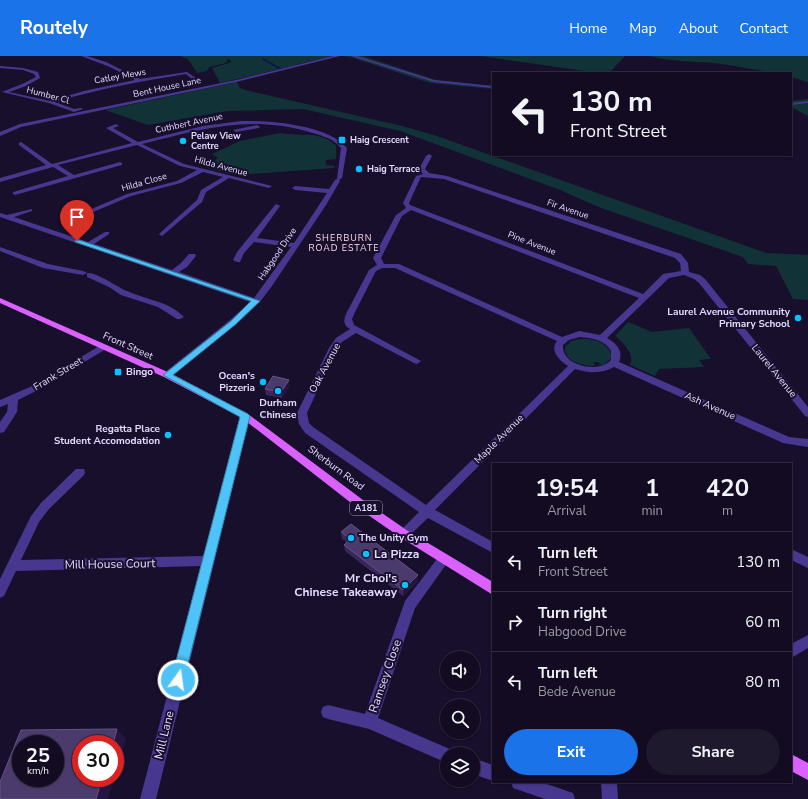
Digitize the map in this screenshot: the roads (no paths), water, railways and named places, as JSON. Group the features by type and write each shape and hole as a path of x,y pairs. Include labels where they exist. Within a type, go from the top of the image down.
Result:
{"main road":[{"name":"Front Street","path":"0,300 167,375 245,416"},
{"name":"Sherburn Road","path":"245,416 359,503 404,534 492,588"},
{"path":"792,763 808,772"}],"street":[{"path":"83,56 128,73 138,80"},
{"name":"Bent House Lane","path":"0,134 20,126 236,81 338,56"},
{"path":"353,56 434,81 492,87"},
{"path":"0,67 23,69 36,73 38,77 24,85 2,93"},
{"name":"Catley Mews","path":"50,102 89,90 138,80 187,73 194,78"},
{"name":"Humber Cl","path":"2,93 50,102 74,111 134,98"},
{"path":"792,104 808,102"},
{"path":"245,122 246,129"},
{"name":"Cuthbert Avenue","path":"0,180 136,143 197,130 252,122 281,124 333,137 339,141 344,148 338,180"},
{"path":"116,126 107,128 136,143"},
{"path":"236,130 257,127"},
{"name":"Hilda Avenue","path":"136,143 177,163 227,177 269,186"},
{"path":"21,144 73,177"},
{"path":"381,266 377,258 399,215 411,208 407,206 406,203 419,176 427,175 422,168 429,156"},
{"path":"14,194 120,164"},
{"name":"Hilda Close","path":"91,211 129,195 179,182 202,170"},
{"name":"Fir Avenue","path":"427,175 445,177 678,256 684,262 688,274"},
{"path":"162,234 200,201 203,191 227,177"},
{"name":"Habgood Drive","path":"167,375 233,322 256,301 323,206 338,180"},
{"name":"Hilda Avenue","path":"250,190 258,184"},
{"path":"295,188 331,191"},
{"path":"237,260 241,252 252,240 277,206"},
{"name":"Pine Avenue","path":"411,208 645,297"},
{"path":"8,217 30,210"},
{"path":"0,215 256,301"},
{"path":"88,245 108,233"},
{"path":"252,240 295,245"},
{"path":"0,249 46,266 87,274 112,285 124,293 161,305 180,316"},
{"path":"172,273 184,265 192,256"},
{"path":"417,361 350,326 348,319 351,312 373,270 381,266 396,266 562,340"},
{"path":"602,338 666,276 677,272 688,274"},
{"name":"Laurel Avenue","path":"688,274 702,281 808,414"},
{"name":"Oak Avenue","path":"356,329 338,340 333,348 302,413 304,424 309,430 426,512"},
{"path":"579,334 602,338 610,343 616,351 617,357 614,363 607,368 585,370 573,366 560,355 558,344 562,340 568,336 579,334"},
{"name":"Frank Street","path":"0,404 33,389 103,347"},
{"name":"Ash Avenue","path":"614,363 787,440 808,443"},
{"name":"Maple Avenue","path":"404,534 573,366"},
{"path":"0,429 12,412 13,399"},
{"name":"Mill Lane","path":"148,799 245,416"},
{"path":"0,592 35,519 45,506 80,472"},
{"path":"426,512 492,547"},
{"path":"792,555 808,563"},
{"name":"Ramsey Close","path":"440,752 369,722 410,605 444,559"},
{"name":"Mill House Court","path":"13,566 208,561"},
{"path":"792,650 807,642"},
{"path":"328,712 369,722"},
{"path":"480,768 492,773"},
{"path":"522,783 567,799"},
{"path":"609,783 610,799"}],"waterway":[{"path":"263,59 281,69"}],"place":[{"name":"Haig Crescent","path":"342,140"},
{"name":"Pelaw View Centre","path":"183,141"},
{"name":"Haig Terrace","path":"359,169"},
{"name":"Laurel Avenue Community Primary School","path":"798,318"},
{"name":"Bingo","path":"118,372"},
{"name":"Ocean's Pizzeria","path":"263,382"},
{"name":"Durham Chinese","path":"278,391"},
{"name":"Regatta Place Student Accomodation","path":"168,435"},
{"name":"The Unity Gym","path":"351,538"},
{"name":"La Pizza","path":"366,554"},
{"name":"Mr Choi's Chinese Takeaway","path":"405,585"}],"district":[{"name":"SHERBURN ROAD ESTATE","path":"344,244"}]}
